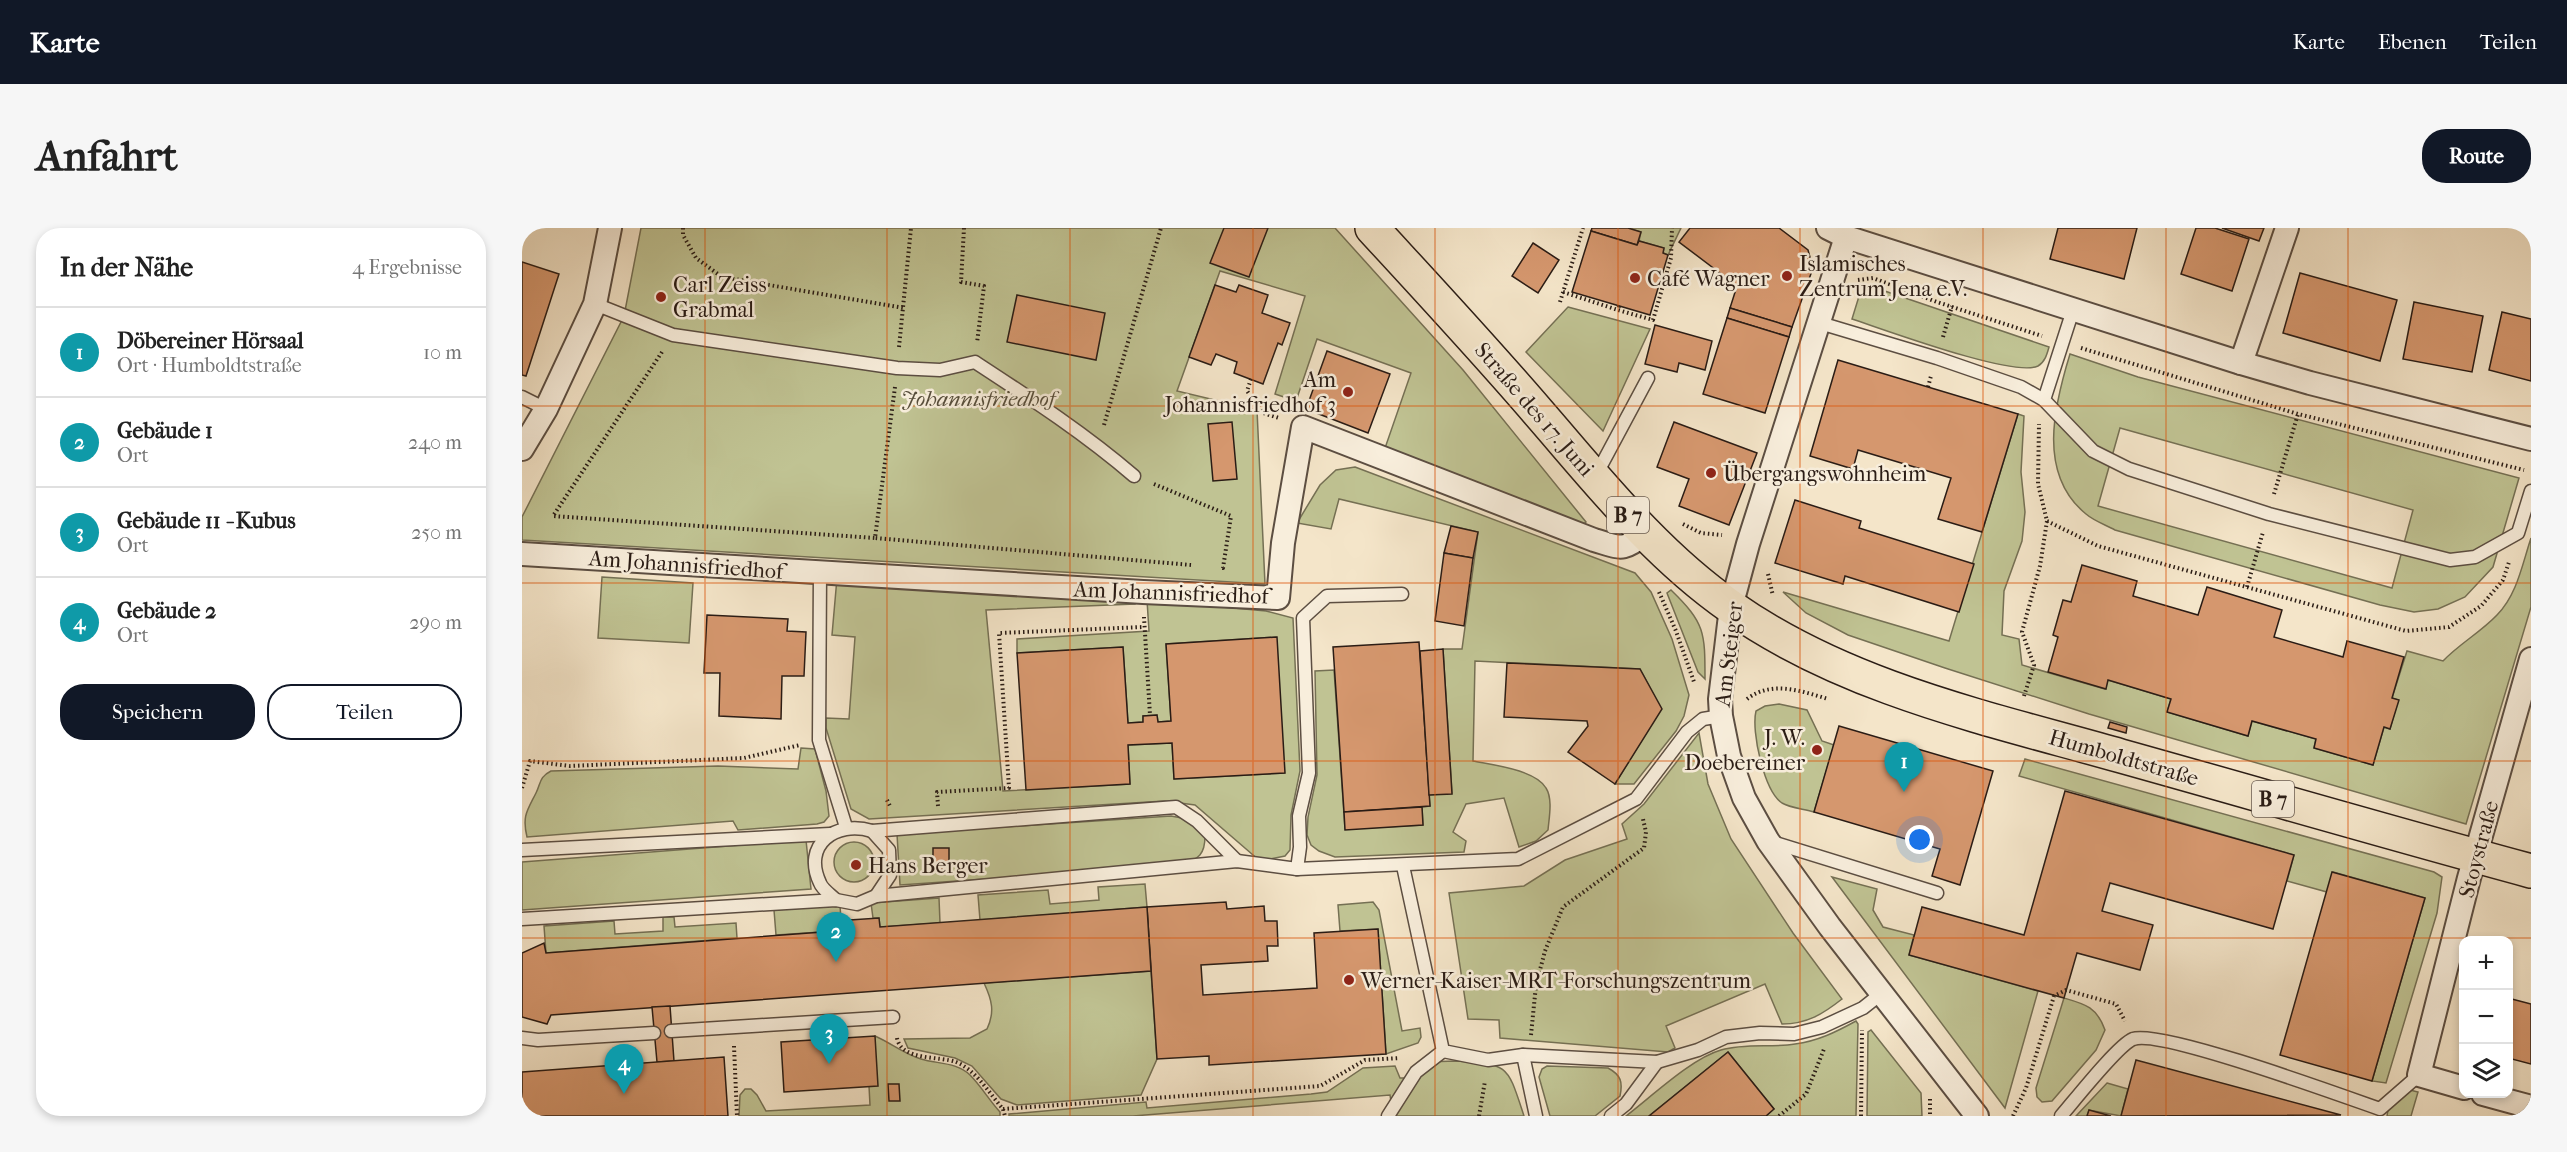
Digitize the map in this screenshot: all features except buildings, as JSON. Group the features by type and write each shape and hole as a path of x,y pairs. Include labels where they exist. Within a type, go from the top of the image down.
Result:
{"main road":[{"name":"Straße des 17. Juni","path":"1372,228 1646,533 1700,583 1731,607"},
{"name":"Humboldtstraße","path":"1731,607 1791,645 1887,687 2531,871"}],"street":[{"path":"522,449 546,409 595,304 610,228"},
{"path":"2241,363 2286,228"},
{"path":"1837,232 2241,363 2310,383 2531,439"},
{"name":"Am Steiger","path":"1837,232 1830,326 1748,544 1731,607 1720,699 1721,716 1729,756 1744,798 1768,841 1830,927 1973,1115"},
{"path":"1303,427 1594,540 1619,547 1629,547 1646,533"},
{"name":"Am Johannisfriedhof","path":"522,554 1143,592 1278,598 1282,543 1303,427"},
{"name":"Stoystraße","path":"2419,1075 2475,856 2531,659"},
{"path":"2419,1075 2459,1087"},
{"path":"2498,1098 2531,1107"}],"lane":[{"path":"595,304 673,336 897,368 940,370 975,362 1045,406 1134,476"},
{"path":"2044,400 2073,310"},
{"path":"1830,326 1937,357 2021,387 2044,400 2093,451 2129,469 2269,514 2450,560 2475,557 2518,533 2531,491"},
{"path":"1595,478 1648,378"},
{"path":"522,397 546,409"},
{"path":"820,572 819,740 846,827"},
{"path":"1297,869 1300,847 1299,816 1309,774 1303,618 1327,596 1402,594"},
{"path":"522,919 836,900 857,904 876,896 1237,861 1297,869 1518,859 1636,798 1688,732 1703,719 1721,716"},
{"path":"522,850 830,834 846,827 859,827 872,831 1176,807 1197,821 1237,861"},
{"path":"872,831 889,850 890,875 876,896"},
{"path":"830,834 821,844 814,865 820,885 836,900"},
{"path":"1768,841 1937,893"},
{"path":"1403,866 1443,1051"},
{"path":"1388,1116 1416,1072 1443,1051 1488,1060 1523,1055 1657,1062 1698,1050 1726,1037 1760,1033 1794,1034 1822,1027 1863,1008 1882,993"},
{"path":"671,1031 893,1017"},
{"path":"522,1038 538,1040 654,1033"},
{"path":"2061,1116 2121,1048 2134,1039 2150,1038 2179,1044 2273,1072 2380,1109 2419,1075"},
{"path":"1523,1055 1536,1116"},
{"path":"1611,1116 1626,1104 1657,1062"}],"path":[{"path":"683,228 683,235 696,258 722,278 904,308"},
{"path":"875,538 904,308 911,228"},
{"path":"964,228 961,282 984,286 975,362"},
{"path":"1098,446 1161,228"},
{"path":"1560,302 1583,228"},
{"path":"1563,292 1653,321 1671,258 1672,228"},
{"path":"1830,326 1856,280 1872,278 1937,302 2061,342 2298,414 2531,472"},
{"path":"673,336 552,516 875,538 1200,566"},
{"path":"1251,379 1247,391 1263,413 1303,427"},
{"path":"2014,725 2034,665 2022,632 2040,566 2048,521 2038,484 2037,434 2044,400"},
{"path":"2247,587 2298,414"},
{"path":"1134,476 1231,516 1223,568 1212,567"},
{"path":"2048,521 2098,546 2406,631 2448,627 2481,606 2503,580 2518,533"},
{"path":"1143,592 1150,715"},
{"path":"950,792 1009,788 999,633 1144,627"},
{"path":"1745,701 1757,691 1772,687 1798,690 1831,700"},
{"path":"522,788 530,761 570,766 744,758 819,740"},
{"path":"1523,1055 1531,1037 1536,985 1545,951 1563,907 1644,848 1646,832 1636,798"},
{"path":"2013,1116 2026,1088 2054,996 2066,990 2116,1004 2134,1039"},
{"path":"1861,1116 1863,1008"},
{"path":"893,1017 898,1043 906,1050 923,1056 954,1061 971,1070 1003,1109 1005,1116"},
{"path":"733,1027 737,1116"},
{"path":"1779,1116 1806,1094 1823,1055 1825,1038 1822,1027"},
{"path":"1003,1109 1320,1086 1365,1060 1396,1059 1443,1051"},
{"path":"1479,1116 1488,1060"}],"green space":[{"name":"Johannisfriedhof","path":"641,228 1335,228 1463,370 1586,522 1581,527 1384,451 1411,373 1317,339 1296,401 1275,394 1305,296 1220,271 1177,391 1257,410 1265,584 522,540 522,517 624,316"},
{"path":"1628,228 1681,228 1668,255 1663,253 1664,248 1639,241 1641,232"},
{"path":"1873,287 2049,347 2038,366 2024,368 1948,351 1852,319 1860,293"},
{"path":"1568,307 1650,329 1603,431 1526,352"},
{"path":"2070,354 2138,377 2519,478 2493,567 2465,597 2438,609 2414,612 2380,605 2115,530 2086,514 2071,498 2061,479 2055,460 2054,438 2055,417","holes":["2120,428 2413,510 2392,588 2098,506"]},
{"path":"2018,414 2024,416 2021,472 2025,512 2022,541 2004,591 2002,635 2019,639 2022,665 2105,689 2108,680 2171,699 2167,712 2248,736 2252,721 2316,739 2314,748 2373,765 2384,727 2390,729 2398,700 2392,698 2407,651 2443,661 2491,621 2504,607 2514,589 2531,538 2531,607 2466,824 2089,714 1945,668 1848,635 1806,613 1783,592 1949,641"},
{"path":"1355,467 1635,573 1651,592 1672,639 1689,695 1684,716 1676,731 1634,784 1615,784 1661,709 1640,669 1475,661 1473,761 1513,769 1541,782 1549,798 1548,830 1536,841 1519,847 1504,798 1466,804 1453,832 1466,841 1464,852 1335,857 1311,845 1307,835 1308,817 1317,775 1315,671 1334,670 1345,829 1423,825 1422,807 1430,806 1429,795 1452,793 1443,649 1462,649 1478,532 1339,499 1331,529 1297,523 1320,485 1336,470"},
{"path":"602,577 693,583 689,643 598,638"},
{"path":"837,578 1135,599 1135,604 986,610 1003,791 1130,784 1128,745 1172,743 1174,779 1284,773 1276,637 1166,644 1171,721 1158,722 1157,715 1143,716 1143,722 1128,723 1123,647 1017,653 1017,639 1149,631 1147,600 1266,611 1293,618 1300,771 1291,815 1290,850 1285,856 1260,861 1195,805 1165,801 869,819 851,809 826,728 826,718 849,719 855,637 832,635"},
{"path":"1671,590 1691,611 1701,629 1705,679 1698,672 1667,593"},
{"path":"1779,704 1807,710 1822,741 1834,745 1814,812 1782,803 1770,786 1760,760 1755,732 1756,711 1765,706"},
{"path":"1699,733 1708,784 1731,839 1793,933 1842,999 1814,1017 1791,1024 1782,1024 1765,984 1666,1026 1675,1048 1668,1052 1500,1038 1499,1020 1468,1019 1449,893 1524,886 1565,860 1627,839 1622,824 1644,804"},
{"path":"801,748 815,749 826,791 829,816 824,822 738,830 733,821 527,837 525,819 528,809 542,778 551,771 718,766 798,769"},
{"path":"2025,759 2434,872 2442,877 2437,913 2386,1083 2372,1081 2425,898 2333,872 2327,892 2287,881 2294,855 2019,776"},
{"path":"1171,816 1187,819 1205,836 1204,847 1200,855 1182,865 900,885 897,834"},
{"path":"806,840 811,889 522,910 522,862"},
{"path":"854,842 862,843 868,848 873,854 873,870 868,876 862,881 854,882 846,881 840,876 835,870 834,862 835,854 840,848 846,843"},
{"path":"1832,877 1877,889 1873,910 1883,927 1914,935 1909,955 2038,991 2005,1108"},
{"path":"1145,884 1147,907 980,920 978,895 1048,890 1050,904 1099,900 1098,887"},
{"path":"939,898 940,923 880,927 879,918 873,918 871,903"},
{"path":"1373,902 1379,910 1402,1031 1420,1028 1421,1037 1418,1043 1386,1054 1378,929 1340,931 1338,905"},
{"path":"840,905 841,921 835,921 836,931 776,935 774,910"},
{"path":"663,917 674,917 675,927 736,923 737,938 546,953 544,926 614,921 615,934 663,931"},
{"path":"1151,971 1157,1059 1141,1095 1017,1105 1001,1099 972,1066 955,1058 908,1048 904,1039 970,1038 987,1029 992,1006 984,983"},
{"path":"2064,998 2078,1002 2094,1011 2105,1030 2096,1050 2052,1101 2042,1102 2037,1097 2036,1088"},
{"path":"1856,1021 1858,1024 1856,1116 1766,1116 1774,1109 1728,1052 1649,1116 1626,1116 1685,1069 1710,1054 1740,1047 1803,1043 1827,1036"},
{"path":"1871,1030 1921,1093 1922,1116 1867,1116 1868,1032"},
{"path":"875,1036 915,1057 965,1071 1000,1112 1000,1116 739,1116 740,1095 745,1089 751,1089 757,1095 766,1111 870,1105 869,1086"},
{"path":"1455,1061 1486,1064 1503,1070 1514,1086 1524,1116 1393,1116 1390,1095 1133,1116 1009,1116 1009,1114 1146,1102 1147,1108 1311,1094 1327,1092 1363,1068 1395,1066 1400,1078 1418,1078 1426,1062"},
{"path":"1547,1066 1608,1068 1620,1079 1620,1096 1595,1116 1550,1116 1539,1077 1542,1069"},
{"path":"2107,1083 2128,1089 2121,1116 2089,1110 2087,1116 2076,1116"},
{"path":"2406,1089 2418,1092 2411,1116 2387,1116 2388,1110"}],"place":[{"name":"Islamisches Zentrum Jena e.V.","path":"1787,276"},
{"name":"Café Wagner","path":"1635,278"},
{"name":"Carl Zeiss Grabmal","path":"661,297"},
{"name":"Am Johannisfriedhof 3","path":"1348,392"},
{"name":"Übergangswohnheim","path":"1711,473"},
{"name":"J. W. Doebereiner","path":"1817,750"},
{"name":"Döbereiner Hörsaal","path":"1904,792"},
{"name":"Hans Berger","path":"856,865"},
{"name":"Gebäude 1","path":"836,962"},
{"name":"Werner-Kaiser-MRT-Forschungszentrum","path":"1349,980"},
{"name":"Gebäude 11 - Kubus","path":"829,1064"},
{"name":"Gebäude 2","path":"624,1094"}]}
